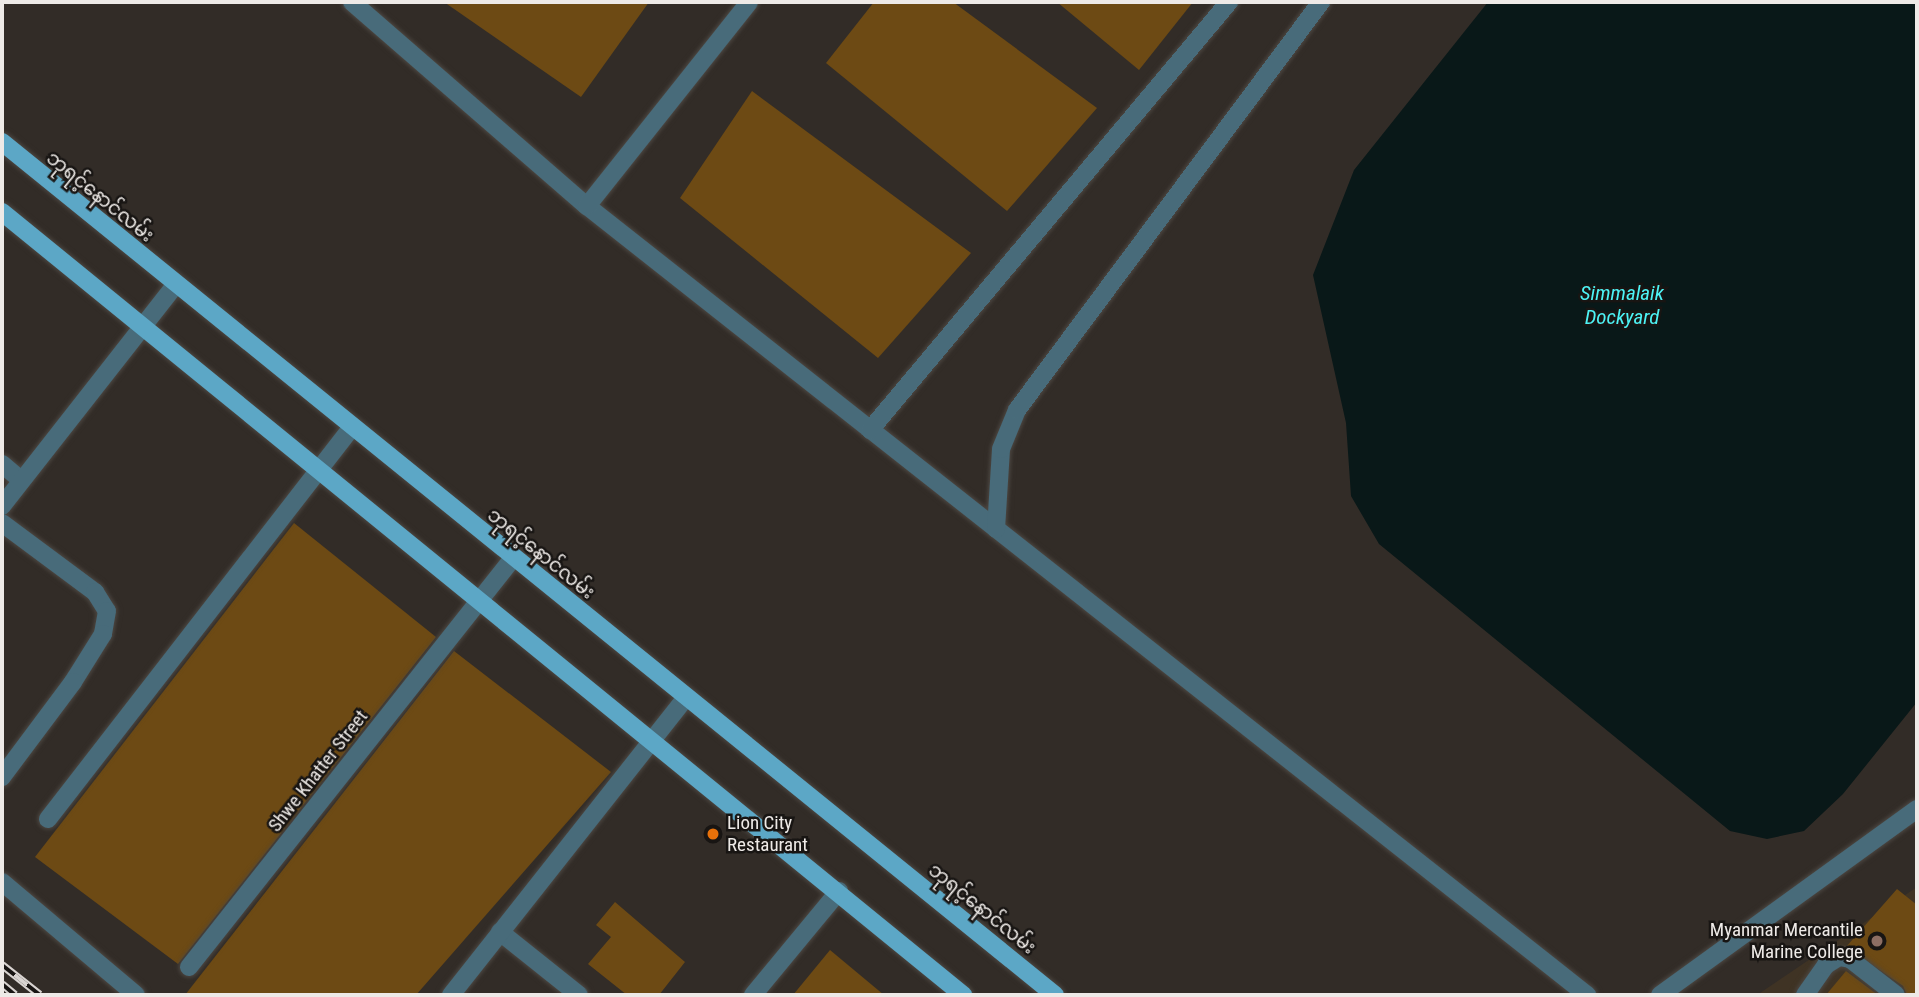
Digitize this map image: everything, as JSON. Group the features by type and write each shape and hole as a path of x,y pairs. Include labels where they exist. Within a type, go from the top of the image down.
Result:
{"main road":[{"name":"ဘုရင့်နောင်လမ်း","path":"2,142 1051,994"},
{"path":"2,212 320,467 479,601 653,738 963,995"}],"street":[{"path":"352,2 587,206 1587,995"},
{"path":"587,206 749,2"},
{"path":"870,430 1229,2"},
{"path":"996,529 1001,449 1017,410 1321,2"},
{"path":"2,506 175,285"},
{"path":"48,819 351,428"},
{"path":"2,464 21,480"},
{"path":"2,523 95,592 107,611 103,634 73,682 2,777"},
{"name":"Shwe Khatter Street","path":"189,967 513,558"},
{"path":"451,995 686,697"},
{"path":"1660,995 1917,809"},
{"path":"2,882 136,995"},
{"path":"753,995 839,891"},
{"path":"500,932 579,995"},
{"path":"1805,995 1826,965 1839,957 1850,958 1896,995"}],"shaded area":[{"name":"Myanmar Mercantile Marine College","path":"1917,887 1917,995 1757,995"}],"water":[{"name":"Simmalaik Dockyard","path":"1488,2 1917,2 1917,702 1843,794 1804,831 1767,839 1730,831 1379,544 1351,496 1346,423 1313,275 1354,170"}],"building":[{"path":"444,2 649,2 581,97"},
{"path":"874,2 953,2 1097,108 1007,211 826,63"},
{"path":"1057,2 1193,2 1139,70"},
{"path":"752,91 971,253 878,358 680,198"},
{"path":"294,523 436,637 178,964 35,857"},
{"path":"454,651 611,772 416,995 185,995"},
{"path":"1897,889 1917,905 1917,995 1907,995 1903,986 1846,947"},
{"path":"615,902 685,962 659,995 627,995 588,964 611,937 596,925"},
{"path":"830,950 884,995 793,995"},
{"path":"1846,971 1878,995 1826,995"}],"railway":[{"path":"2,965 40,995"},
{"path":"2,984 15,995"}],"place":[{"name":"Lion City Restaurant","path":"713,834"},
{"name":"Myanmar Mercantile Marine College","path":"1877,941"}]}
